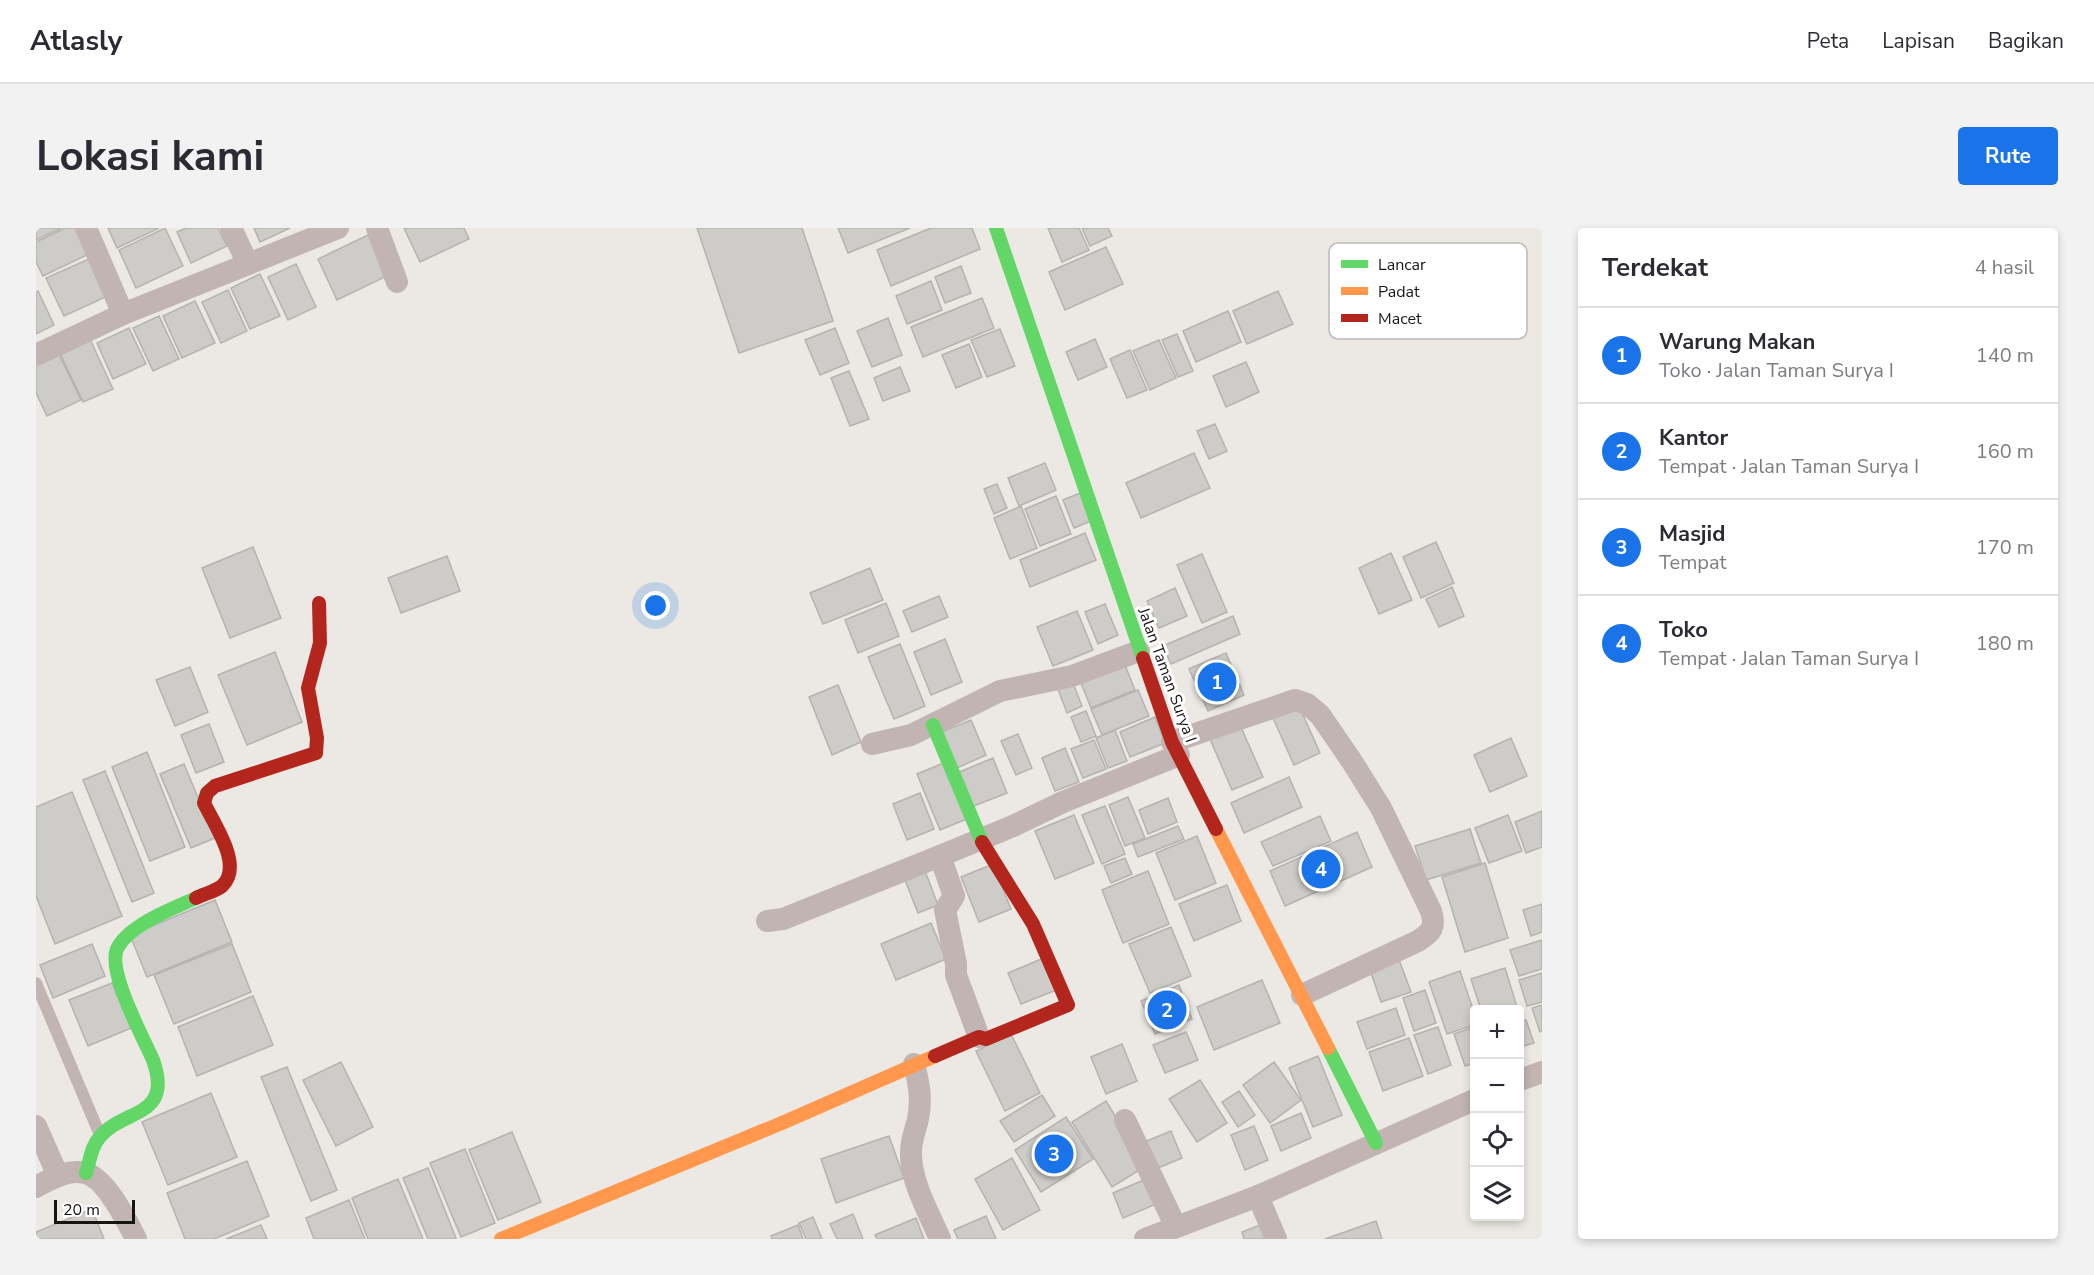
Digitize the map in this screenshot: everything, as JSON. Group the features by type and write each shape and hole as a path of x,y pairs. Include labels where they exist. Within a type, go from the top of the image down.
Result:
{"street":[{"path":"86,228 123,314"},
{"path":"231,228 248,264"},
{"path":"36,355 123,314 338,228"},
{"path":"377,228 397,282"},
{"name":"Jalan Taman Surya I","path":"996,228 1139,651 1175,748 1376,1143"},
{"path":"86,1173 93,1149 100,1136 150,1103 158,1086 156,1071 119,977 114,957 118,946 128,935 142,926 222,886 230,875 231,858 204,803 204,798 210,789 316,753 317,730 307,691 320,644 319,603"},
{"path":"872,744 911,735 1000,691 1072,676 1139,651"},
{"path":"767,921 783,920 1013,826 1175,748 1295,700 1307,704 1320,715 1352,760 1381,808 1434,922 1427,935 1418,940 1302,995"},
{"path":"501,1239 782,1123 979,1037 986,1039 1066,1007 1068,1003 1033,924 980,839 933,725"},
{"path":"940,856 954,896 945,910 956,964 956,975 979,1037"},
{"path":"914,1064 921,1099 912,1138 912,1173 940,1239"},
{"path":"1524,1079 1542,1072"},
{"path":"1145,1239 1258,1196 1470,1102"},
{"path":"1125,1120 1176,1227"},
{"path":"36,1126 58,1176"},
{"path":"36,1187 72,1172 86,1173 100,1182 125,1216 136,1239"},
{"path":"1258,1196 1276,1239"}],"lane":[{"path":"36,982 100,1136"}],"building":[{"path":"36,228 61,228 36,240"},
{"path":"65,228 77,228 89,254 43,276 36,262 36,242"},
{"path":"108,228 159,228 117,248"},
{"path":"165,228 183,266 136,288 119,250"},
{"path":"186,228 218,228 227,246 191,263 177,232"},
{"path":"254,228 290,228 260,242"},
{"path":"404,228 464,228 469,239 420,262"},
{"path":"697,228 802,228 833,321 739,353"},
{"path":"838,228 910,228 848,253"},
{"path":"931,228 972,228 980,249 891,286 877,250"},
{"path":"1048,228 1079,228 1089,250 1062,262"},
{"path":"1082,228 1108,228 1112,236 1090,246"},
{"path":"368,235 387,276 337,300 318,259"},
{"path":"1106,247 1123,284 1065,310 1049,272"},
{"path":"91,258 108,296 64,316 46,278"},
{"path":"296,264 316,307 288,320 268,277"},
{"path":"961,266 971,293 945,303 935,277"},
{"path":"260,274 280,316 250,329 231,288"},
{"path":"931,281 942,310 907,324 896,296"},
{"path":"228,290 247,331 221,343 202,302"},
{"path":"38,291 54,325 36,334 36,292"},
{"path":"1278,291 1293,324 1247,344 1233,311"},
{"path":"982,298 994,328 923,357 911,327"},
{"path":"195,301 215,343 182,358 163,316"},
{"path":"1228,311 1241,342 1196,362 1183,331"},
{"path":"159,316 179,359 153,371 133,328"},
{"path":"888,318 902,355 872,367 857,331"},
{"path":"129,328 146,364 113,379 97,343"},
{"path":"835,328 849,363 820,375 805,340"},
{"path":"1000,329 1015,366 987,377 971,340"},
{"path":"1177,334 1193,371 1178,377 1162,340"},
{"path":"89,337 113,389 83,402 59,351"},
{"path":"1095,339 1107,367 1078,380 1066,352"},
{"path":"1159,340 1176,378 1150,390 1133,351"},
{"path":"969,344 982,377 956,388 942,355"},
{"path":"57,350 81,400 47,416 36,393 36,360"},
{"path":"1130,350 1147,390 1127,398 1110,359"},
{"path":"1246,362 1259,392 1226,407 1213,376"},
{"path":"900,367 910,391 883,401 874,378"},
{"path":"849,371 869,419 850,426 831,378"},
{"path":"1215,424 1227,451 1209,459 1197,431"},
{"path":"1194,453 1210,488 1141,518 1126,483"},
{"path":"1045,463 1056,490 1019,506 1008,478"},
{"path":"997,484 1007,508 994,514 984,489"},
{"path":"1080,493 1091,521 1074,528 1063,500"},
{"path":"1056,496 1071,534 1040,546 1025,509"},
{"path":"1021,506 1037,548 1010,559 994,518"},
{"path":"1085,533 1096,560 1030,587 1020,560"},
{"path":"1436,542 1454,583 1421,598 1403,557"},
{"path":"253,547 281,618 230,638 202,568"},
{"path":"1391,553 1412,600 1379,614 1359,568"},
{"path":"1202,554 1227,612 1202,623 1177,565"},
{"path":"447,556 460,591 401,613 388,578"},
{"path":"870,568 883,600 823,624 810,593"},
{"path":"1452,587 1464,616 1439,627 1426,599"},
{"path":"1175,588 1187,616 1159,628 1147,601"},
{"path":"939,596 948,617 912,632 903,611"},
{"path":"886,603 899,636 858,653 845,620"},
{"path":"1105,604 1118,635 1098,644 1085,612"},
{"path":"1077,611 1093,650 1053,666 1037,627"},
{"path":"1233,616 1240,634 1171,664 1163,646"},
{"path":"945,639 962,682 931,695 914,652"},
{"path":"900,644 925,706 894,719 868,657"},
{"path":"275,652 302,722 247,745 218,675"},
{"path":"1226,653 1244,695 1208,711 1189,669"},
{"path":"1123,660 1135,690 1091,708 1079,678"},
{"path":"190,667 208,712 175,726 156,680"},
{"path":"1071,678 1082,706 1067,713 1056,684"},
{"path":"838,685 861,742 832,755 809,697"},
{"path":"1138,690 1149,716 1102,735 1091,709"},
{"path":"1299,706 1320,753 1294,765 1273,718"},
{"path":"1086,711 1096,736 1081,742 1071,717"},
{"path":"1155,717 1165,743 1130,757 1120,732"},
{"path":"971,720 986,755 957,768 942,732"},
{"path":"209,724 224,762 196,773 181,735"},
{"path":"1240,725 1263,777 1232,790 1210,739"},
{"path":"1115,730 1127,761 1108,768 1096,738"},
{"path":"1018,734 1032,768 1016,775 1001,741"},
{"path":"1511,738 1527,776 1490,792 1474,755"},
{"path":"1094,740 1106,769 1083,778 1071,749"},
{"path":"1065,748 1079,782 1055,791 1042,758"},
{"path":"147,752 185,847 150,861 112,767"},
{"path":"993,758 1007,793 971,807 957,773"},
{"path":"946,762 969,818 940,830 917,774"},
{"path":"184,764 215,838 191,848 160,774"},
{"path":"105,771 154,893 132,902 83,780"},
{"path":"1289,777 1302,807 1244,833 1231,803"},
{"path":"72,792 122,916 55,944 36,896 36,807"},
{"path":"920,793 934,829 907,840 893,804"},
{"path":"1128,797 1145,838 1125,846 1109,805"},
{"path":"1168,798 1177,822 1148,834 1139,810"},
{"path":"1105,806 1125,854 1102,864 1082,815"},
{"path":"1542,811 1542,847 1526,853 1515,822"},
{"path":"1074,815 1094,863 1055,879 1035,831"},
{"path":"1508,815 1522,851 1489,863 1475,828"},
{"path":"1320,816 1331,841 1273,866 1261,842"},
{"path":"1178,826 1184,839 1138,857 1133,844"},
{"path":"1470,829 1481,863 1426,880 1415,846"},
{"path":"1357,832 1372,867 1285,906 1270,871"},
{"path":"1197,836 1216,883 1175,900 1156,853"},
{"path":"1125,858 1132,874 1111,883 1104,866"},
{"path":"1485,863 1508,938 1465,952 1442,877"},
{"path":"993,864 1011,909 979,922 961,877"},
{"path":"925,871 938,905 918,913 905,880"},
{"path":"1148,871 1169,924 1123,943 1102,890"},
{"path":"1227,885 1241,921 1194,941 1179,904"},
{"path":"215,900 232,942 147,977 130,935"},
{"path":"1542,904 1542,932 1531,936 1523,910"},
{"path":"931,923 946,959 896,980 881,944"},
{"path":"1171,927 1191,976 1150,993 1129,944"},
{"path":"1542,940 1542,969 1519,976 1510,950"},
{"path":"92,944 105,976 53,998 40,965"},
{"path":"232,944 251,992 174,1024 154,975"},
{"path":"1397,954 1411,992 1381,1002 1368,964"},
{"path":"1046,957 1059,989 1021,1004 1008,973"},
{"path":"1505,968 1516,1005 1479,1005 1471,979"},
{"path":"1460,971 1472,1005 1470,1026 1447,1034 1429,982"},
{"path":"1542,973 1542,1002 1527,1006 1519,980"},
{"path":"1262,980 1280,1023 1214,1050 1197,1007"},
{"path":"112,983 131,1028 88,1046 69,1000"},
{"path":"1179,985 1192,1019 1155,1034 1141,1001"},
{"path":"1425,990 1436,1023 1414,1031 1403,998"},
{"path":"253,996 273,1045 197,1076 178,1027"},
{"path":"1542,1005 1542,1031 1540,1032 1532,1008"},
{"path":"1396,1008 1405,1035 1367,1049 1357,1022"},
{"path":"1526,1020 1534,1043 1524,1046 1524,1021"},
{"path":"1438,1027 1451,1065 1428,1074 1414,1035"},
{"path":"1470,1028 1470,1064 1465,1066 1454,1034"},
{"path":"1186,1032 1198,1060 1165,1073 1153,1045"},
{"path":"1011,1034 1040,1093 1005,1111 976,1051"},
{"path":"1409,1038 1423,1076 1383,1091 1369,1052"},
{"path":"1122,1044 1137,1081 1106,1094 1091,1057"},
{"path":"1318,1056 1342,1115 1313,1127 1289,1068"},
{"path":"341,1062 373,1127 336,1146 303,1080"},
{"path":"1274,1062 1301,1100 1270,1123 1243,1085"},
{"path":"287,1067 337,1190 311,1201 261,1077"},
{"path":"1200,1080 1227,1123 1197,1142 1169,1099"},
{"path":"1239,1091 1255,1115 1238,1127 1222,1102"},
{"path":"211,1093 237,1157 168,1185 142,1122"},
{"path":"1042,1095 1055,1116 1014,1142 1000,1121"},
{"path":"1106,1101 1146,1166 1112,1187 1072,1122"},
{"path":"1301,1113 1311,1138 1281,1151 1271,1126"},
{"path":"1066,1117 1093,1159 1041,1192 1015,1150"},
{"path":"1254,1126 1268,1160 1245,1170 1231,1135"},
{"path":"1171,1131 1182,1158 1153,1170 1142,1143"},
{"path":"512,1132 541,1202 498,1220 469,1150"},
{"path":"889,1136 904,1178 836,1203 821,1159"},
{"path":"465,1149 495,1223 461,1237 430,1163"},
{"path":"1012,1158 1040,1210 1003,1230 975,1179"},
{"path":"247,1161 269,1216 214,1239 185,1239 167,1193"},
{"path":"428,1168 456,1238 428,1239 403,1178"},
{"path":"398,1179 423,1239 368,1239 352,1198"},
{"path":"1146,1179 1156,1204 1123,1218 1113,1193"},
{"path":"349,1200 365,1239 314,1239 306,1218"},
{"path":"92,1209 104,1239 36,1239 36,1232"},
{"path":"853,1214 863,1239 837,1239 830,1224"},
{"path":"986,1216 996,1239 958,1239 954,1230"},
{"path":"813,1217 822,1239 806,1239 799,1223"},
{"path":"916,1218 924,1239 877,1239 875,1235"},
{"path":"1376,1221 1382,1239 1325,1239"},
{"path":"1265,1223 1271,1239 1244,1239 1242,1232"},
{"path":"261,1225 267,1239 226,1239"},
{"path":"798,1225 803,1239 772,1239 771,1236"}],"traffic: fast":[{"path":"996,228 1143,658"},
{"path":"933,725 982,842"},
{"path":"86,1173 92,1150 99,1138 109,1128 142,1110 151,1103 157,1093 158,1079 153,1060 121,986 115,957 118,947 124,939 143,924 196,898"},
{"path":"1328,1048 1376,1143"}],"traffic: slow":[{"path":"1216,829 1328,1048"},
{"path":"501,1239 782,1123 935,1056"}],"traffic: jam":[{"path":"196,898 222,886 228,878 230,868 225,845 204,803 207,793 215,786 316,753 317,738 308,688 320,643 319,603"},
{"path":"1143,658 1172,742 1216,829"},
{"path":"935,1056 979,1037 986,1039 1068,1005 1033,924 982,842"}],"place":[{"name":"Warung Makan","path":"1217,682"},
{"name":"Toko","path":"1321,869"},
{"name":"Kantor","path":"1167,1010"},
{"name":"Masjid","path":"1054,1154"}]}
